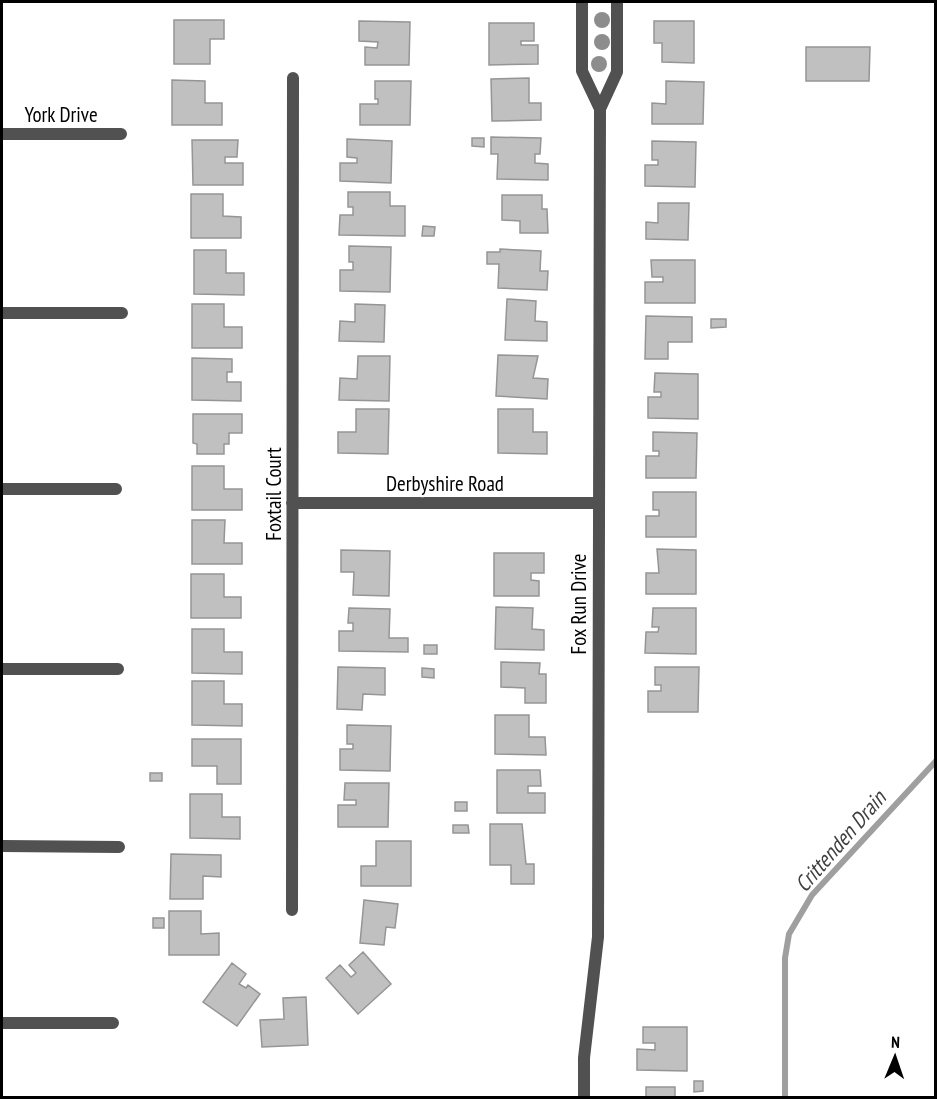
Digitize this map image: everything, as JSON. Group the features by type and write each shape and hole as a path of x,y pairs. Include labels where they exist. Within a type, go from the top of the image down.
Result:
{"street":[{"name":"Fox Run Drive","path":"582,2 582,71 600,109"},
{"name":"Fox Run Drive","path":"584,1098 584,1058 597,937 600,109 616,72 617,2"},
{"name":"Foxtail Court","path":"292,910 293,78"},
{"name":"York Drive","path":"2,134 121,134"},
{"path":"2,313 122,313"},
{"path":"2,489 116,489"},
{"name":"Derbyshire Road","path":"292,503 598,503"},
{"path":"2,669 118,669"},
{"path":"2,846 118,848"},
{"path":"2,1023 113,1023"}],"building":[{"path":"174,20 224,20 224,39 210,39 210,64 174,64"},
{"path":"359,21 410,22 409,65 365,65 365,47 377,48 378,42 359,41"},
{"path":"654,21 694,21 694,63 662,62 662,43 654,43"},
{"path":"489,23 534,23 534,41 521,41 521,45 538,45 538,64 489,65"},
{"path":"806,47 870,47 869,81 806,81"},
{"path":"529,78 529,103 541,103 541,120 492,121 491,79"},
{"path":"172,80 205,81 205,103 222,103 222,125 172,125"},
{"path":"375,81 411,81 410,125 360,125 360,104 378,104 378,99 375,99"},
{"path":"666,81 704,82 703,124 652,124 652,103 666,104"},
{"path":"491,137 541,138 540,154 535,154 535,163 548,164 548,180 497,179 498,154 491,154"},
{"path":"472,138 484,138 484,147 472,146"},
{"path":"347,139 392,141 391,183 340,181 340,163 357,163 357,158 347,157"},
{"path":"192,140 238,140 237,157 225,157 225,163 243,163 243,185 193,185"},
{"path":"652,141 696,142 695,187 645,186 645,165 658,165 658,160 652,160"},
{"path":"348,192 390,192 390,206 405,206 405,236 339,235 340,215 353,215 353,207 348,207"},
{"path":"191,194 223,194 223,216 241,217 241,238 191,238"},
{"path":"502,195 542,195 542,209 547,209 548,233 520,233 520,221 502,220"},
{"path":"658,203 689,203 688,240 646,239 646,222 658,223"},
{"path":"423,226 435,227 434,236 422,236"},
{"path":"349,246 391,247 390,292 340,291 340,270 353,270 353,262 349,262"},
{"path":"500,249 541,251 540,271 548,271 547,290 498,288 499,264 487,264 487,252 500,252"},
{"path":"194,250 226,250 226,273 244,273 244,295 194,294"},
{"path":"651,260 695,260 695,303 645,303 645,282 663,282 663,277 652,277"},
{"path":"507,299 536,301 535,321 547,322 547,341 505,340"},
{"path":"192,304 224,304 224,327 242,327 242,348 192,348"},
{"path":"355,304 385,305 384,342 339,341 340,321 355,322"},
{"path":"646,316 692,317 692,342 668,342 668,359 645,359"},
{"path":"711,319 726,319 726,327 711,328"},
{"path":"498,355 538,356 533,378 548,379 547,399 496,396"},
{"path":"358,356 390,356 389,401 339,400 340,378 357,379"},
{"path":"192,358 232,359 232,372 227,372 227,382 241,382 241,401 192,400"},
{"path":"655,373 698,374 698,419 648,418 648,397 661,397 661,392 654,392"},
{"path":"356,409 389,409 388,454 338,453 338,432 356,432"},
{"path":"498,409 533,409 533,432 547,432 547,454 498,453"},
{"path":"193,414 242,414 242,433 229,433 229,444 224,444 224,454 197,454 197,444 193,443"},
{"path":"653,432 697,433 696,478 646,478 646,456 659,456 659,451 653,451"},
{"path":"192,466 224,466 224,489 242,489 242,510 192,510"},
{"path":"653,492 696,492 696,537 646,537 646,516 659,516 659,510 653,510"},
{"path":"192,520 225,520 224,543 242,543 242,564 192,564"},
{"path":"657,549 696,550 696,594 646,594 646,573 659,573"},
{"path":"341,550 390,551 389,596 353,595 354,572 341,572"},
{"path":"494,553 544,553 544,573 531,573 531,580 539,581 539,596 494,596"},
{"path":"191,574 224,574 224,597 241,597 241,618 191,618"},
{"path":"496,607 533,608 532,629 544,630 544,650 495,649"},
{"path":"349,608 390,609 389,638 408,638 408,652 339,651 339,631 353,631 353,623 348,623"},
{"path":"653,608 696,608 696,654 645,653 646,632 658,632 659,627 652,627"},
{"path":"192,629 224,629 224,652 242,652 242,674 192,673"},
{"path":"424,645 437,645 437,654 424,654"},
{"path":"501,662 540,663 539,674 546,674 546,703 525,703 525,688 501,687"},
{"path":"338,667 385,668 385,695 363,694 362,710 337,709"},
{"path":"655,667 699,667 698,712 648,712 648,691 661,691 661,685 655,685"},
{"path":"422,668 434,669 434,678 422,677"},
{"path":"192,681 224,681 224,704 242,704 242,726 192,725"},
{"path":"495,715 529,715 529,737 545,737 546,755 495,754"},
{"path":"347,725 391,726 390,771 340,770 340,749 353,749 353,744 347,744"},
{"path":"192,739 241,739 241,784 217,784 217,766 192,766"},
{"path":"497,770 540,770 541,786 528,786 528,793 545,793 545,813 497,813"},
{"path":"150,773 162,773 162,781 150,781"},
{"path":"345,783 389,783 388,827 338,827 338,805 356,805 356,800 344,800"},
{"path":"190,794 222,794 222,817 240,817 240,839 190,838"},
{"path":"455,802 467,802 467,811 455,811"},
{"path":"490,824 522,824 526,864 534,864 534,884 511,884 511,865 490,865"},
{"path":"453,825 468,825 469,833 453,833"},
{"path":"376,841 411,841 411,886 361,886 361,866 376,866"},
{"path":"171,854 221,855 221,877 203,876 203,899 170,899"},
{"path":"364,900 398,904 395,928 386,927 384,945 360,943"},
{"path":"169,911 201,911 201,934 219,933 219,955 169,955"},
{"path":"153,918 164,918 164,928 153,928"},
{"path":"363,952 391,984 358,1014 326,978 340,965 351,977 356,973 349,965"},
{"path":"232,963 246,974 239,984 246,988 248,985 260,994 237,1026 203,1002"},
{"path":"306,997 308,1045 262,1047 260,1020 284,1019 283,998"},
{"path":"643,1027 687,1027 687,1071 637,1070 637,1049 655,1050 655,1043 643,1043"},
{"path":"694,1081 703,1081 703,1091 694,1092"},
{"path":"646,1087 675,1087 675,1098 646,1098"}],"waterway":[{"name":"Crittenden Drain","path":"785,1098 785,958 789,934 812,895 936,761"}]}
